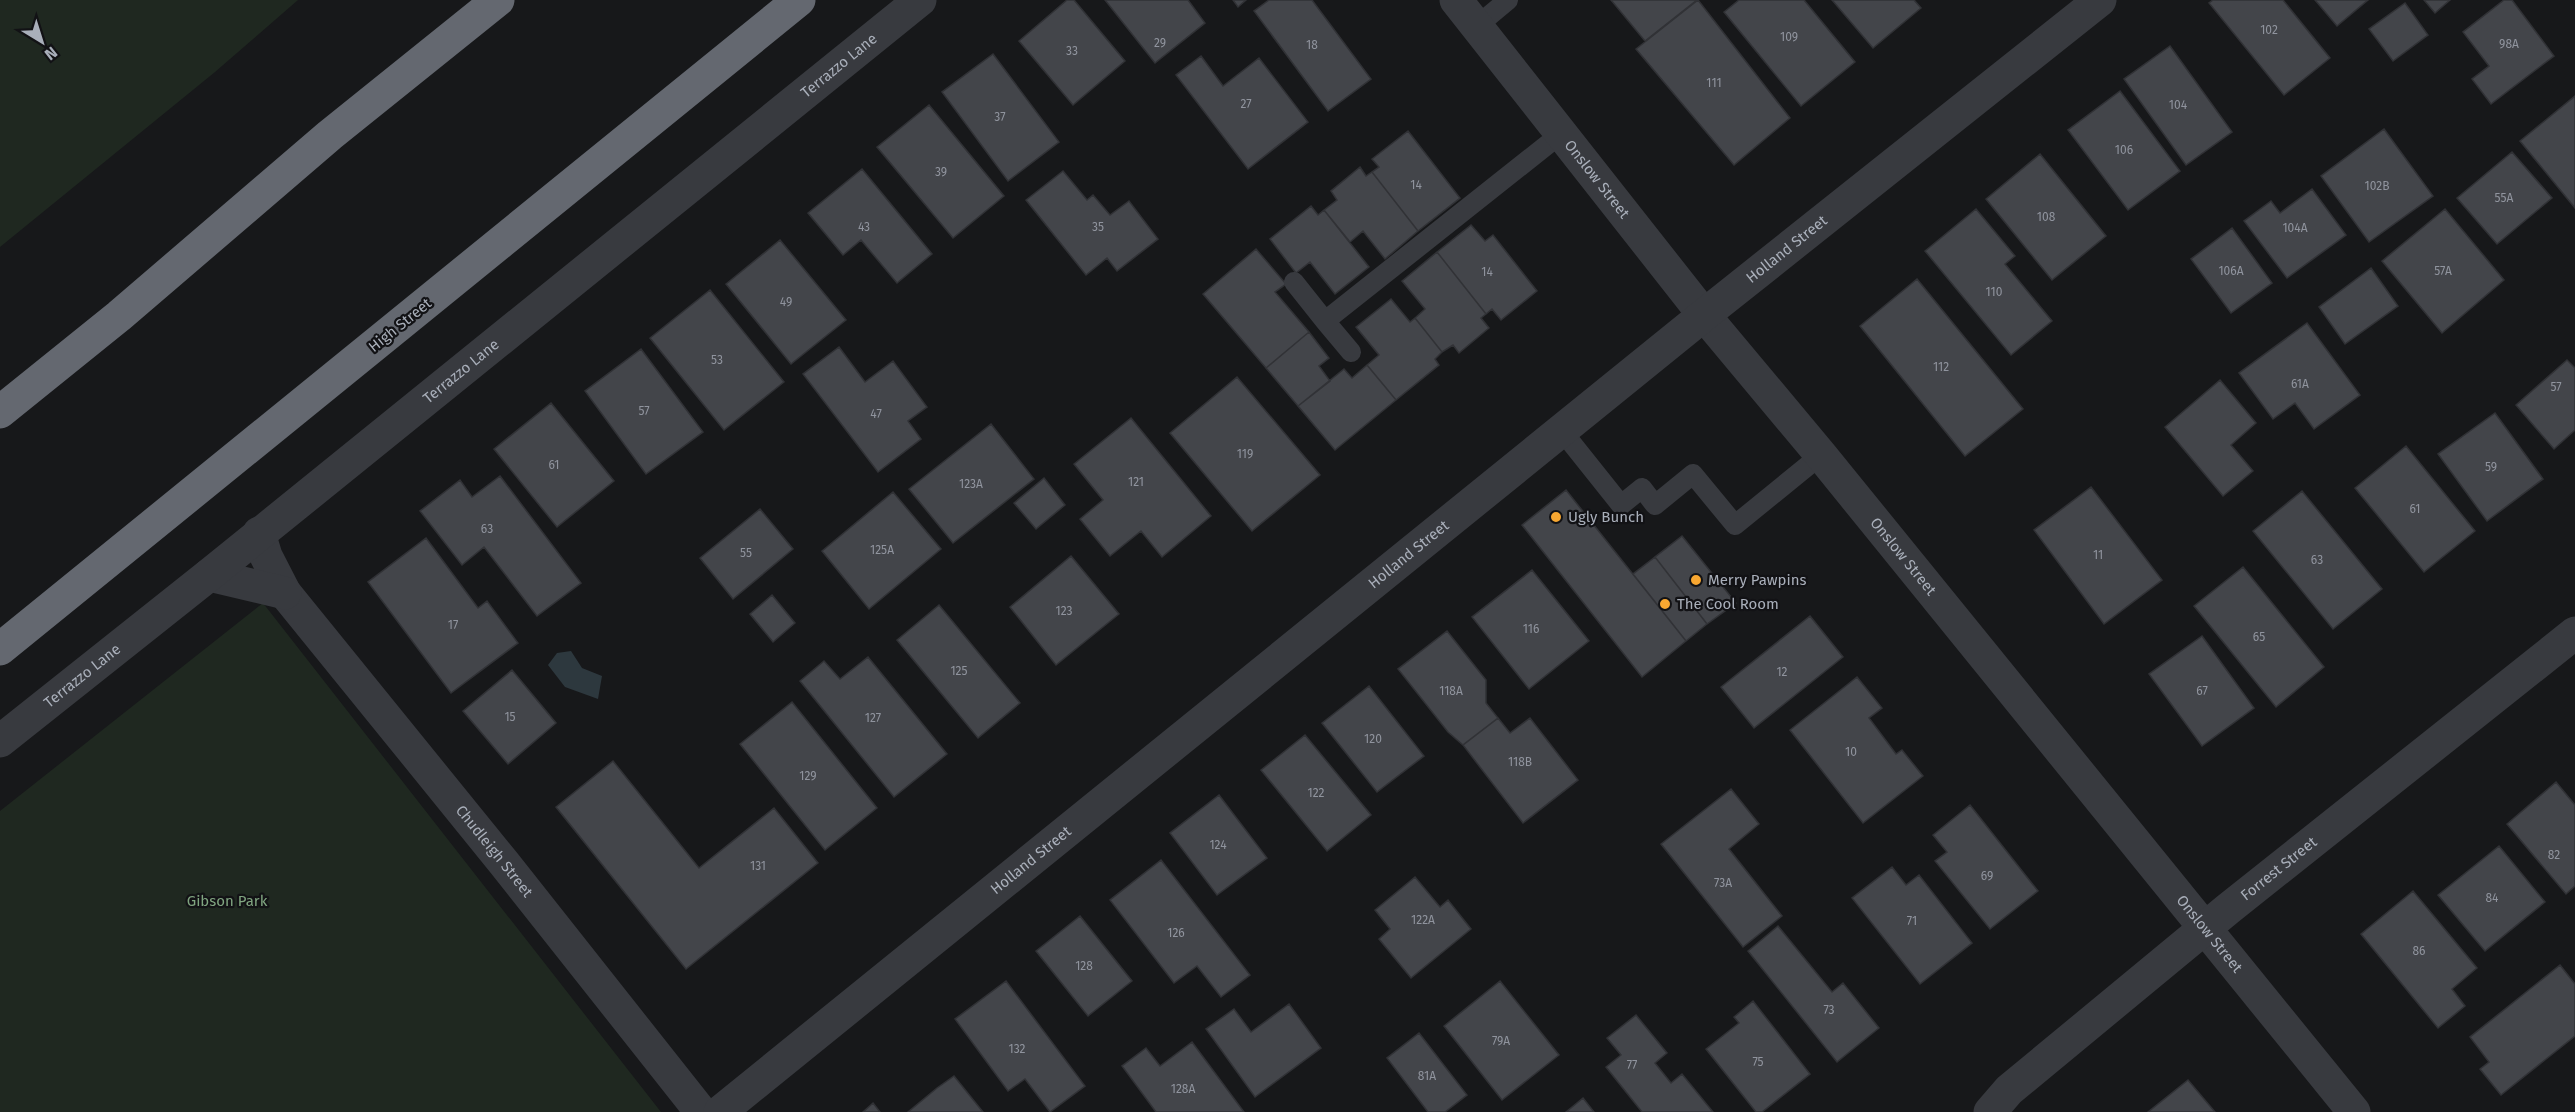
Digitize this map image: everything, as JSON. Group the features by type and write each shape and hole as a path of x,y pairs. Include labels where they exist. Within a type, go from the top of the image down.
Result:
{"highway":[{"path":"0,412 119,316 330,135 498,0"},
{"name":"High Street","path":"0,649 799,0"}],"street":[{"name":"Terrazzo Lane","path":"0,741 209,575 920,0"},
{"name":"Onslow Street","path":"1456,0 1478,25 1704,315 1821,455 2203,929 2354,1112"},
{"name":"Holland Street","path":"720,1112 1704,315 2100,0"},
{"name":"Chudleigh Street","path":"259,533 266,556 285,593 504,862 701,1112"},
{"path":"209,575 285,593"},
{"name":"Forrest Street","path":"1990,1112 2009,1090 2203,929 2575,633"}],"lane":[{"path":"1478,25 1508,0"},
{"path":"1325,321 1562,133"},
{"path":"1294,282 1351,352"},
{"path":"1562,431 1621,505 1642,488 1655,505 1693,474 1735,525 1821,455"}],"green space":[{"path":"0,0 298,0 215,72 0,247"},
{"name":"Gibson Park","path":"263,603 661,1112 0,1112 0,811"}],"shaded area":[{"path":"571,651 582,668 602,676 598,699 565,687 548,665 557,653"}],"building":[{"path":"1067,0 1074,0 1125,61 1073,105 1019,41"},
{"path":"1105,0 1188,0 1205,23 1155,63"},
{"path":"1233,0 1246,0 1238,7"},
{"path":"1269,0 1312,0 1371,79 1328,111 1254,11"},
{"path":"1611,0 1697,0 1645,41"},
{"path":"1698,0 1790,118 1734,165 1636,49"},
{"path":"1739,0 1804,0 1855,62 1801,106 1724,12"},
{"path":"1832,0 1914,0 1921,8 1873,48"},
{"path":"2213,0 2283,0 2330,58 2284,95 2209,3"},
{"path":"2315,0 2368,0 2337,26"},
{"path":"2424,0 2450,0 2435,13"},
{"path":"2504,0 2512,0 2554,56 2491,104 2472,79 2489,66 2463,32"},
{"path":"2405,3 2428,35 2393,61 2369,29"},
{"path":"2170,46 2232,132 2186,165 2124,79"},
{"path":"993,54 1059,142 1008,181 942,92"},
{"path":"1201,56 1223,86 1259,58 1308,122 1248,169 1176,75"},
{"path":"2120,91 2180,171 2128,210 2068,130"},
{"path":"2575,96 2575,208 2520,141"},
{"path":"929,105 1004,196 953,238 877,147"},
{"path":"2384,129 2433,196 2369,242 2321,176"},
{"path":"1408,131 1460,198 1418,231 1372,172 1379,167 1372,159"},
{"path":"2512,152 2552,198 2497,244 2457,198"},
{"path":"2040,154 2106,236 2052,280 1986,199"},
{"path":"1360,167 1366,176 1372,172 1418,231 1385,259 1363,231 1350,242 1324,210 1337,200 1331,191"},
{"path":"862,169 932,254 897,283 861,240 843,255 808,213"},
{"path":"1063,171 1087,200 1093,195 1110,215 1129,201 1158,239 1117,271 1107,258 1086,275 1026,200"},
{"path":"2312,189 2346,235 2287,278 2244,221 2271,201 2280,213"},
{"path":"1311,206 1318,215 1324,210 1369,267 1335,294 1310,262 1296,273 1270,239"},
{"path":"1976,209 2015,256 2005,264 2052,321 2011,355 1925,251"},
{"path":"2445,209 2504,280 2442,333 2382,261"},
{"path":"1471,225 1485,241 1493,235 1537,291 1501,320 1492,309 1486,314 1437,252"},
{"path":"2232,228 2272,283 2231,313 2191,259"},
{"path":"780,240 846,320 791,364 726,284"},
{"path":"1256,249 1286,284 1275,292 1309,332 1266,368 1203,294"},
{"path":"1437,252 1486,314 1481,318 1489,328 1459,353 1453,345 1442,352 1415,318 1425,309 1402,281"},
{"path":"2371,268 2398,306 2345,344 2319,307"},
{"path":"1917,279 2023,409 1965,456 1860,326"},
{"path":"710,290 784,382 724,430 650,338"},
{"path":"1391,299 1410,322 1415,318 1442,352 1435,359 1439,365 1396,400 1367,365 1379,355 1356,327"},
{"path":"2307,323 2360,395 2314,429 2295,403 2273,419 2239,373"},
{"path":"1309,332 1329,358 1319,366 1330,381 1298,406 1266,368"},
{"path":"839,347 865,382 893,361 927,407 908,421 921,439 878,472 803,374"},
{"path":"641,349 703,432 646,474 585,391"},
{"path":"2567,360 2575,368 2575,430 2554,449 2516,405"},
{"path":"1367,365 1396,400 1335,450 1298,406 1344,369 1352,378"},
{"path":"1237,377 1320,475 1252,531 1170,433"},
{"path":"2220,380 2256,423 2231,445 2253,471 2223,496 2165,427"},
{"path":"551,403 614,481 557,527 494,449"},
{"path":"2495,413 2543,479 2487,521 2438,454"},
{"path":"1131,418 1211,516 1162,557 1141,531 1110,556 1080,519 1103,500 1074,464"},
{"path":"991,424 1034,479 953,543 909,489"},
{"path":"2406,446 2475,531 2424,572 2355,488"},
{"path":"500,476 581,583 537,616 484,547 462,565 420,511 460,480 472,497"},
{"path":"1044,478 1065,505 1036,529 1014,503"},
{"path":"2091,487 2162,580 2104,624 2034,530"},
{"path":"1566,490 1686,641 1642,677 1522,525"},
{"path":"2302,491 2382,589 2333,629 2253,531"},
{"path":"893,492 941,549 869,609 822,551"},
{"path":"760,509 793,549 733,599 700,558"},
{"path":"1682,536 1736,603 1707,624 1655,557"},
{"path":"426,538 478,608 487,601 518,643 451,693 368,582"},
{"path":"1071,556 1119,614 1056,665 1010,607"},
{"path":"1655,557 1707,624 1686,641 1633,574"},
{"path":"2243,567 2324,667 2276,707 2194,606"},
{"path":"1532,570 1589,641 1529,689 1472,617"},
{"path":"772,595 795,623 773,642 750,614"},
{"path":"939,605 1020,703 978,738 897,640"},
{"path":"1810,616 1843,657 1754,728 1721,687"},
{"path":"1447,631 1486,680 1486,703 1498,718 1463,745 1448,732 1398,669"},
{"path":"2202,636 2254,708 2202,746 2149,674"},
{"path":"868,657 947,754 894,797 800,681 824,661 840,679"},
{"path":"512,670 556,723 508,764 463,711"},
{"path":"1857,677 1882,708 1869,718 1896,754 1902,750 1923,776 1863,823 1790,730"},
{"path":"1369,686 1424,756 1377,792 1322,723"},
{"path":"792,702 877,808 825,850 740,744"},
{"path":"1498,718 1510,733 1530,718 1578,780 1523,823 1463,745"},
{"path":"1305,735 1371,815 1327,851 1261,770"},
{"path":"613,761 699,868 774,808 818,863 686,969 556,807"},
{"path":"2556,782 2575,805 2575,886 2566,894 2507,824"},
{"path":"1731,789 1759,824 1729,849 1782,916 1743,947 1661,844"},
{"path":"1219,795 1267,858 1217,895 1170,833"},
{"path":"1970,805 2038,891 1990,929 1935,861 1947,852 1933,835"},
{"path":"2499,846 2545,902 2485,951 2438,895"},
{"path":"1161,860 1250,975 1221,997 1197,966 1174,983 1110,900"},
{"path":"1892,867 1906,885 1919,875 1972,943 1920,984 1852,898"},
{"path":"1415,877 1440,907 1448,900 1471,929 1411,978 1379,939 1390,929 1375,910"},
{"path":"2413,891 2477,968 2452,989 2465,1006 2438,1028 2361,934"},
{"path":"1080,916 1132,981 1088,1016 1036,951"},
{"path":"1778,926 1832,992 1843,983 1879,1028 1837,1062 1748,951"},
{"path":"2560,965 2575,984 2575,1036 2501,1095 2480,1069 2489,1062 2470,1037"},
{"path":"1006,981 1085,1086 1050,1112 1025,1079 1008,1091 955,1019"},
{"path":"1500,981 1559,1055 1502,1100 1444,1026"},
{"path":"1753,1001 1810,1074 1762,1112 1756,1112 1706,1049 1739,1023 1734,1017"},
{"path":"1289,1004 1321,1048 1255,1097 1206,1029 1234,1009 1251,1032"},
{"path":"1636,1015 1667,1053 1655,1063 1671,1083 1682,1074 1713,1112 1642,1112 1606,1067 1621,1055 1607,1038"},
{"path":"1419,1033 1467,1095 1445,1112 1428,1112 1387,1058"},
{"path":"1192,1042 1244,1112 1156,1112 1122,1066 1146,1048 1160,1066"},
{"path":"954,1076 983,1112 908,1112 937,1088"},
{"path":"2188,1080 2215,1112 2148,1112"},
{"path":"1583,1098 1594,1112 1566,1112"},
{"path":"873,1103 880,1112 863,1112"}],"place":[{"name":"Ugly Bunch","path":"1556,517"},
{"name":"Merry Pawpins","path":"1696,580"},
{"name":"The Cool Room","path":"1665,604"}]}
